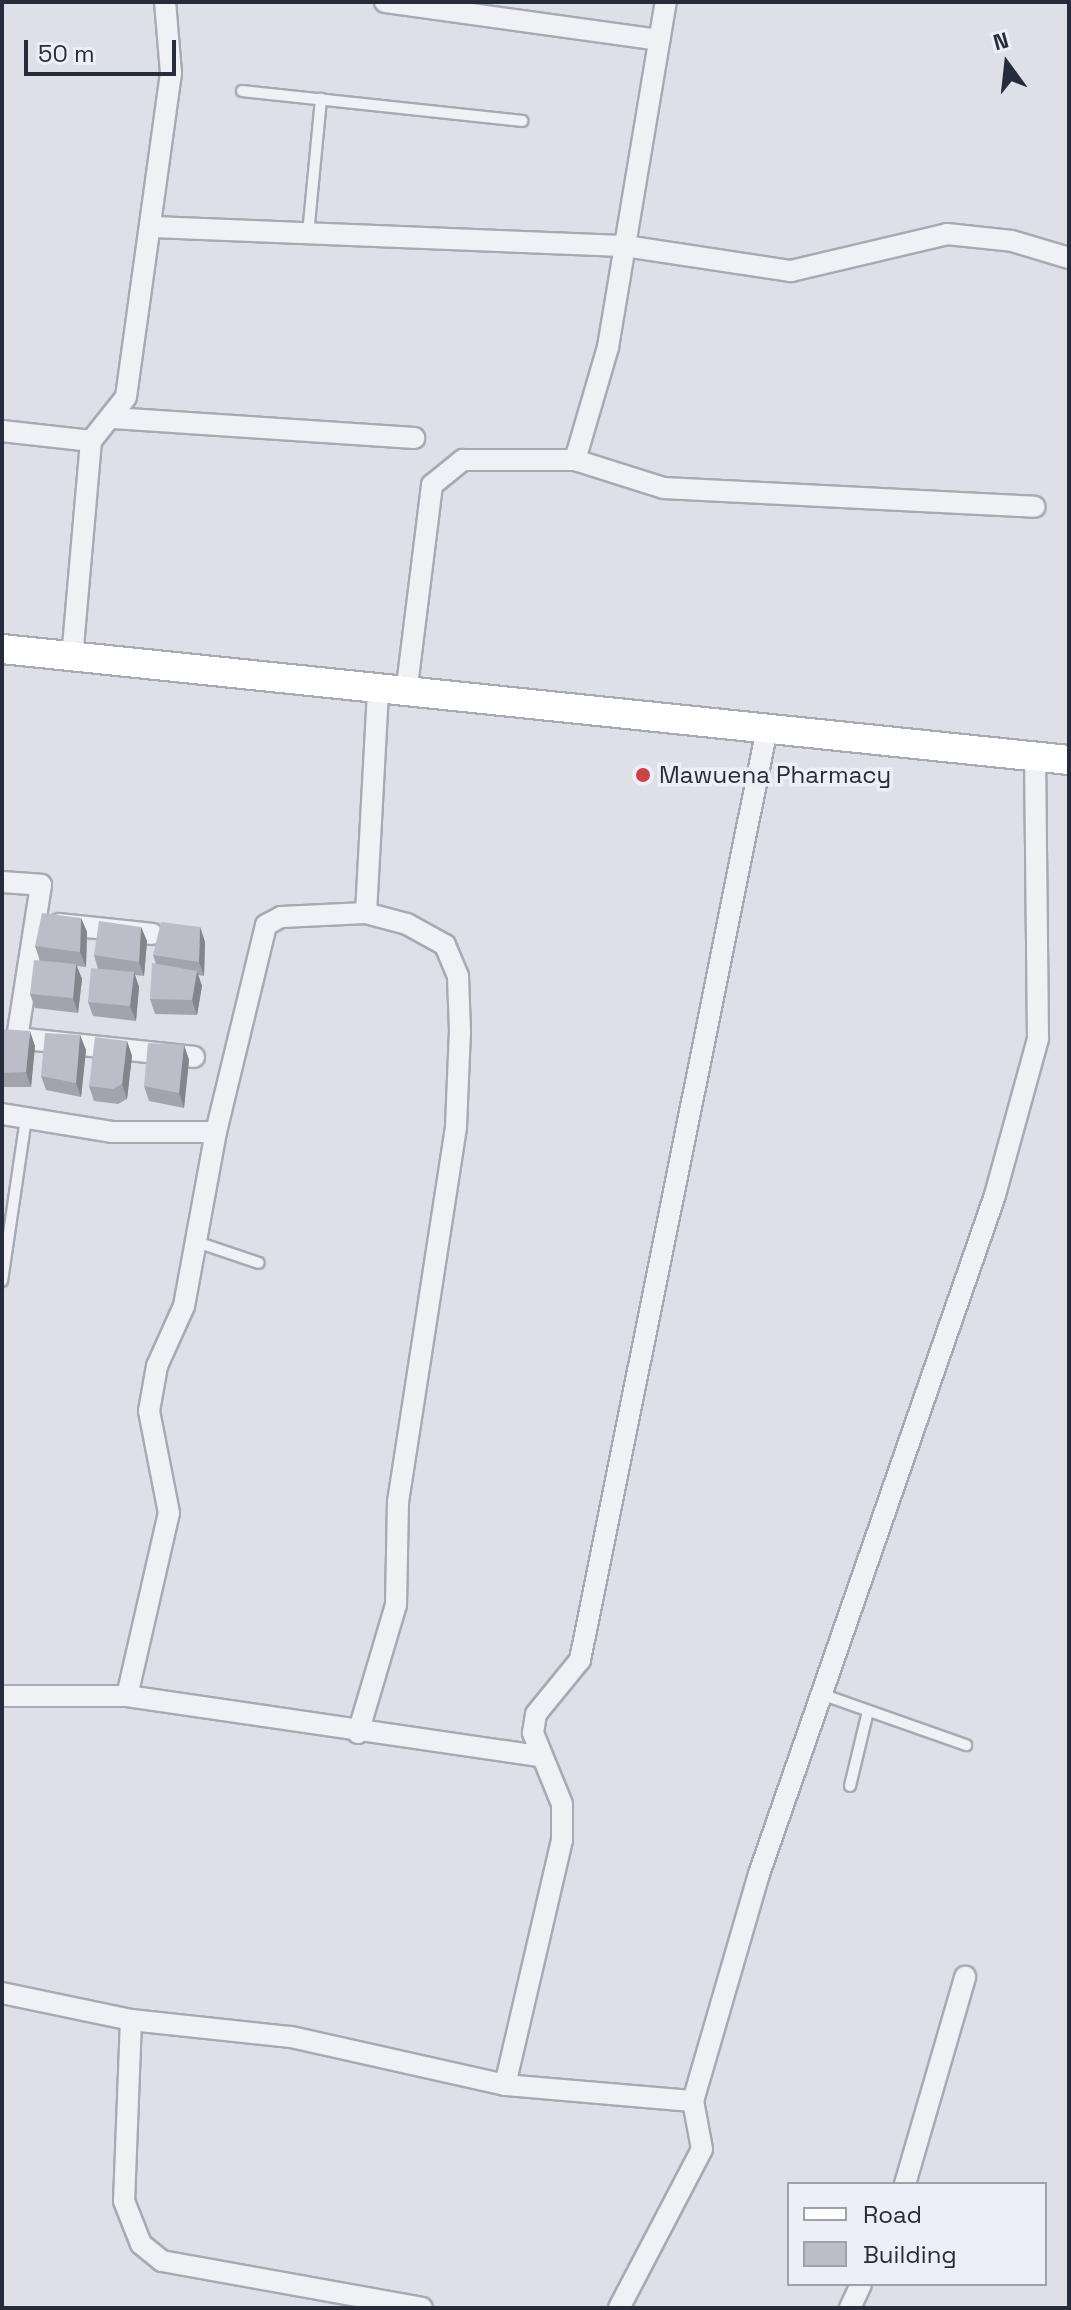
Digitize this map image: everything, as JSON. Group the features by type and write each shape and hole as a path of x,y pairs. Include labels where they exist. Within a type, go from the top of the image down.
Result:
{"main road":[{"path":"2,649 392,692 1069,760"}],"street":[{"path":"72,657 91,441 113,418 126,397 151,227 171,73 165,2"},
{"path":"385,2 659,40"},
{"path":"575,460 608,347 666,2"},
{"path":"151,227 625,246 791,271 947,234 1012,241 1069,258"},
{"path":"113,418 414,438"},
{"path":"2,431 91,441"},
{"path":"366,913 392,692 432,485 463,460 575,460 664,488 1035,507"},
{"path":"505,2085 562,1840 562,1804 538,1756 536,1714 580,1660 767,728"},
{"path":"619,2308 702,2149 693,2101 821,1694 995,1195 1038,1039 1035,756"},
{"path":"2,882 41,885 17,1038 194,1057"},
{"path":"127,1696 169,1513 149,1411 197,1242 216,1132 266,925 281,917 366,913 407,924 445,945 458,976 460,1031 456,1126 398,1502 396,1605 358,1733"},
{"path":"35,921 152,934"},
{"path":"2,1114 112,1132 216,1132"},
{"path":"2,1696 127,1696 299,1716 358,1733 538,1756"},
{"path":"906,2182 965,1977"},
{"path":"2,1993 131,2020 291,2037 505,2085 693,2101"},
{"path":"131,2020 124,2201 141,2244 162,2261 317,2301 422,2308"},
{"path":"850,2308 860,2286"}],"lane":[{"path":"242,91 522,121"},
{"path":"308,234 321,99"},
{"path":"2,1281 26,1118"},
{"path":"197,1242 259,1263"},
{"path":"821,1694 966,1745"},
{"path":"850,1786 868,1711"}],"building":[{"path":"42,913 81,918 80,952 35,946"},
{"path":"99,921 141,927 139,962 94,955"},
{"path":"161,922 200,927 199,962 153,955"},
{"path":"34,960 76,964 73,998 30,994"},
{"path":"152,963 197,971 192,1000 150,999"},
{"path":"91,968 134,972 130,1006 88,1002"},
{"path":"2,1029 30,1031 26,1072 2,1073"},
{"path":"45,1033 80,1035 76,1083 41,1076"},
{"path":"95,1037 127,1041 122,1084 113,1089 89,1086"},
{"path":"148,1043 184,1045 179,1093 144,1086"}],"place":[{"name":"Mawuena Pharmacy","path":"643,775"}]}
